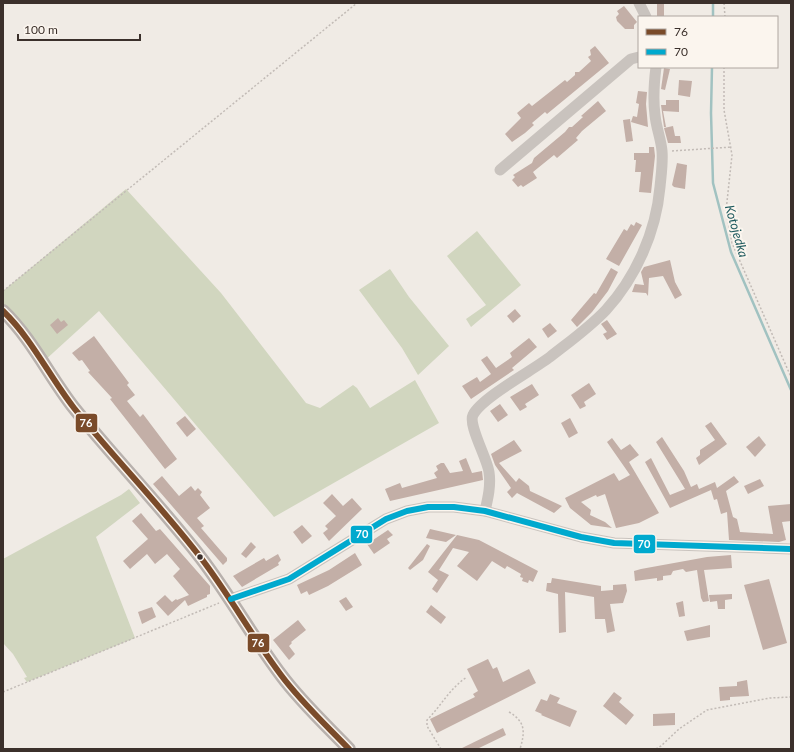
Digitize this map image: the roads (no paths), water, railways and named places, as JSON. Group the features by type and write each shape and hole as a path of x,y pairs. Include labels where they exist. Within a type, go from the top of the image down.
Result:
{"main road":[{"path":"3,311 22,331 72,405 198,554 231,599 281,676 306,705 349,749"}],"street":[{"path":"640,3 646,16"},
{"path":"500,170 632,59 638,57"},
{"path":"485,511 490,474 483,449 472,424 472,415 480,405 542,363 583,331 616,297 646,246 653,229 658,205 662,152 655,116 656,68"},
{"path":"231,599 289,580 376,525 407,511 440,507 485,511 603,542 791,549"}],"waterway":[{"name":"Kotojedka","path":"713,3 713,16"},
{"name":"Kotojedka","path":"712,68 711,113 713,183 731,252 791,390"}]}
